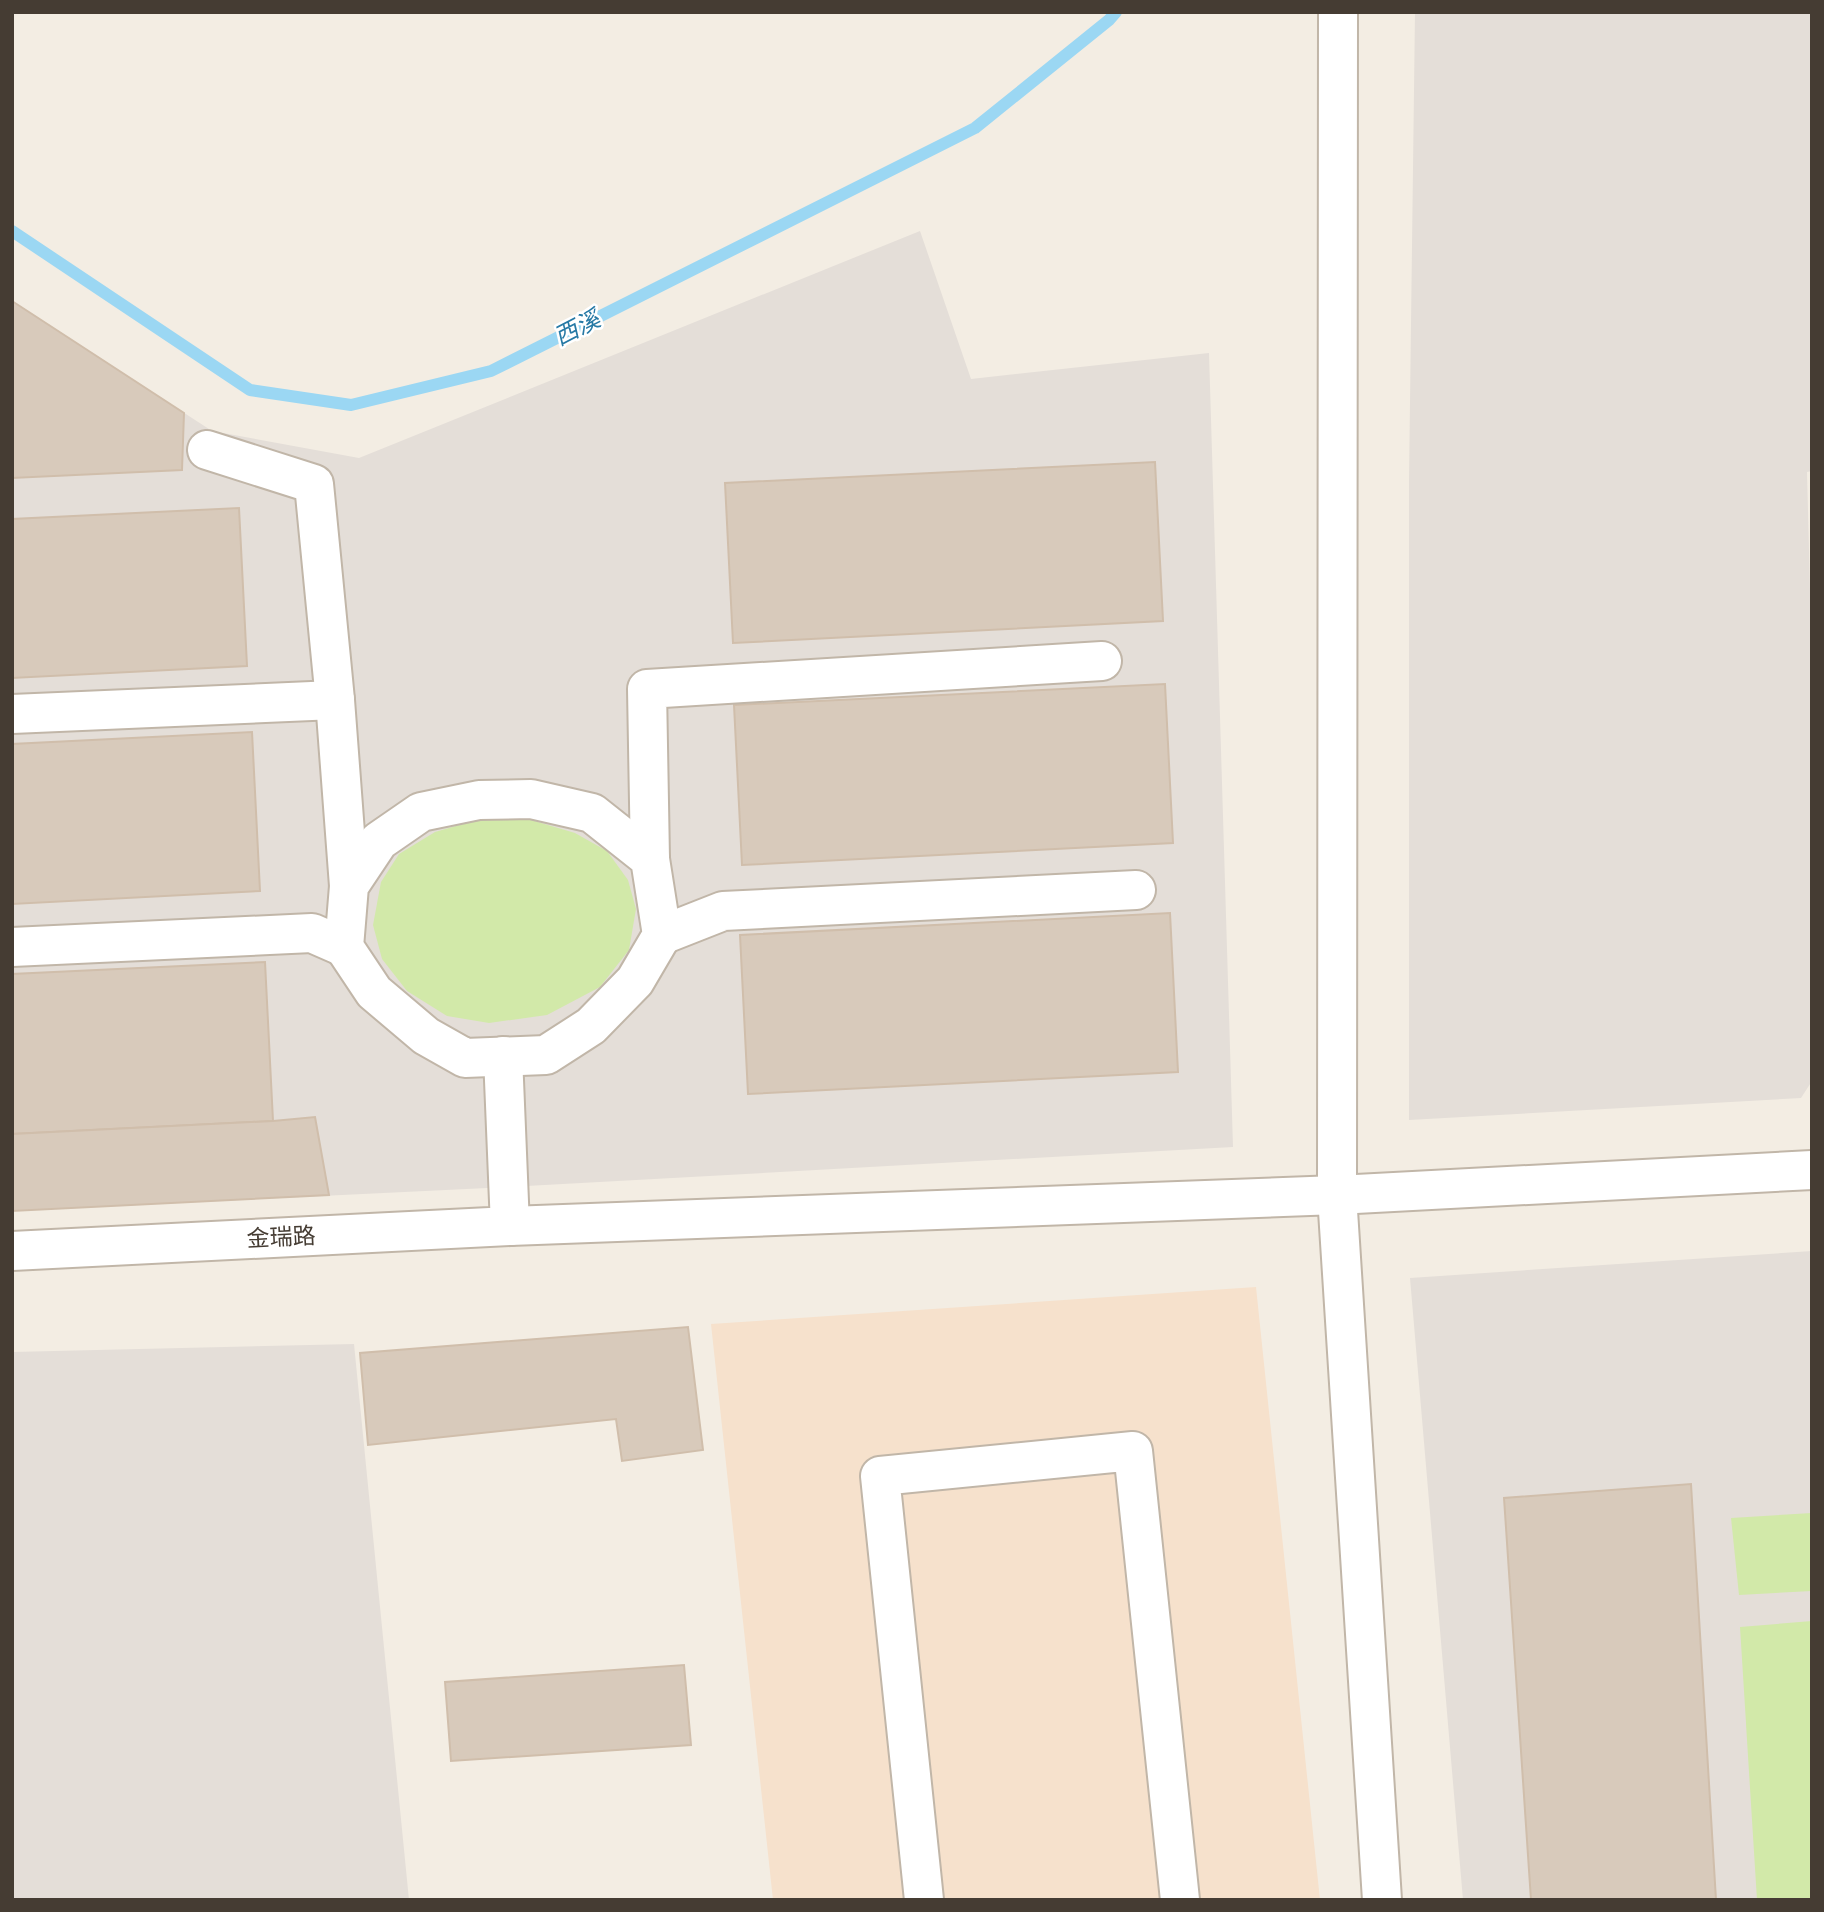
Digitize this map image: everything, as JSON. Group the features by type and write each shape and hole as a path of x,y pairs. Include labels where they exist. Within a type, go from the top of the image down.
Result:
{"street":[{"path":"1338,12 1337,1195 1382,1900"},
{"path":"207,450 314,484 335,700 349,886 344,947"},
{"path":"662,935 650,859 647,689 1101,661"},
{"path":"12,714 335,700"},
{"path":"349,886 379,841 421,812 479,800 531,799 592,813 650,859"},
{"path":"12,947 312,933 344,947 374,992 426,1036 466,1058 546,1055 591,1026 635,981 662,935 723,911 1136,890"},
{"path":"503,1056 510,1226"},
{"name":"金瑞路","path":"12,1251 510,1226 1337,1195 1812,1170"},
{"path":"924,1900 880,1476 1133,1451 1180,1900"}],"shaded area":[{"path":"1415,12 1812,12 1812,471 1807,472 1812,667 1812,1081 1801,1098 1409,1120 1409,481"},
{"path":"920,231 971,379 1209,353 1233,1147 12,1211 12,301 212,431 359,458"},
{"path":"1812,1251 1812,1900 1463,1900 1410,1278"},
{"path":"1256,1287 1320,1900 773,1900 711,1324"},
{"path":"354,1344 409,1900 12,1900 12,1352"}],"green space":[{"path":"480,819 531,820 575,833 607,851 628,880 636,909 629,950 600,987 547,1015 489,1023 447,1016 407,991 382,959 373,925 381,882 399,854 435,832"},
{"path":"1812,1513 1812,1591 1739,1595 1731,1518"},
{"path":"1812,1621 1812,1900 1757,1900 1740,1627"}],"building":[{"path":"12,301 184,413 182,470 12,478"},
{"path":"1155,462 1163,621 733,643 725,483"},
{"path":"239,508 247,666 12,678 12,519"},
{"path":"1165,684 1173,843 742,865 734,705"},
{"path":"252,732 260,891 12,904 12,744"},
{"path":"1170,913 1178,1072 748,1094 740,935"},
{"path":"265,962 273,1121 12,1134 12,974"},
{"path":"315,1117 329,1195 12,1211 12,1134"},
{"path":"688,1327 703,1450 622,1461 616,1419 368,1445 360,1353"},
{"path":"1691,1484 1716,1900 1531,1900 1504,1498"},
{"path":"684,1665 691,1745 451,1761 445,1682"}],"waterway":[{"name":"西溪","path":"12,231 250,390 351,405 491,371 975,128 1116,12"}]}
